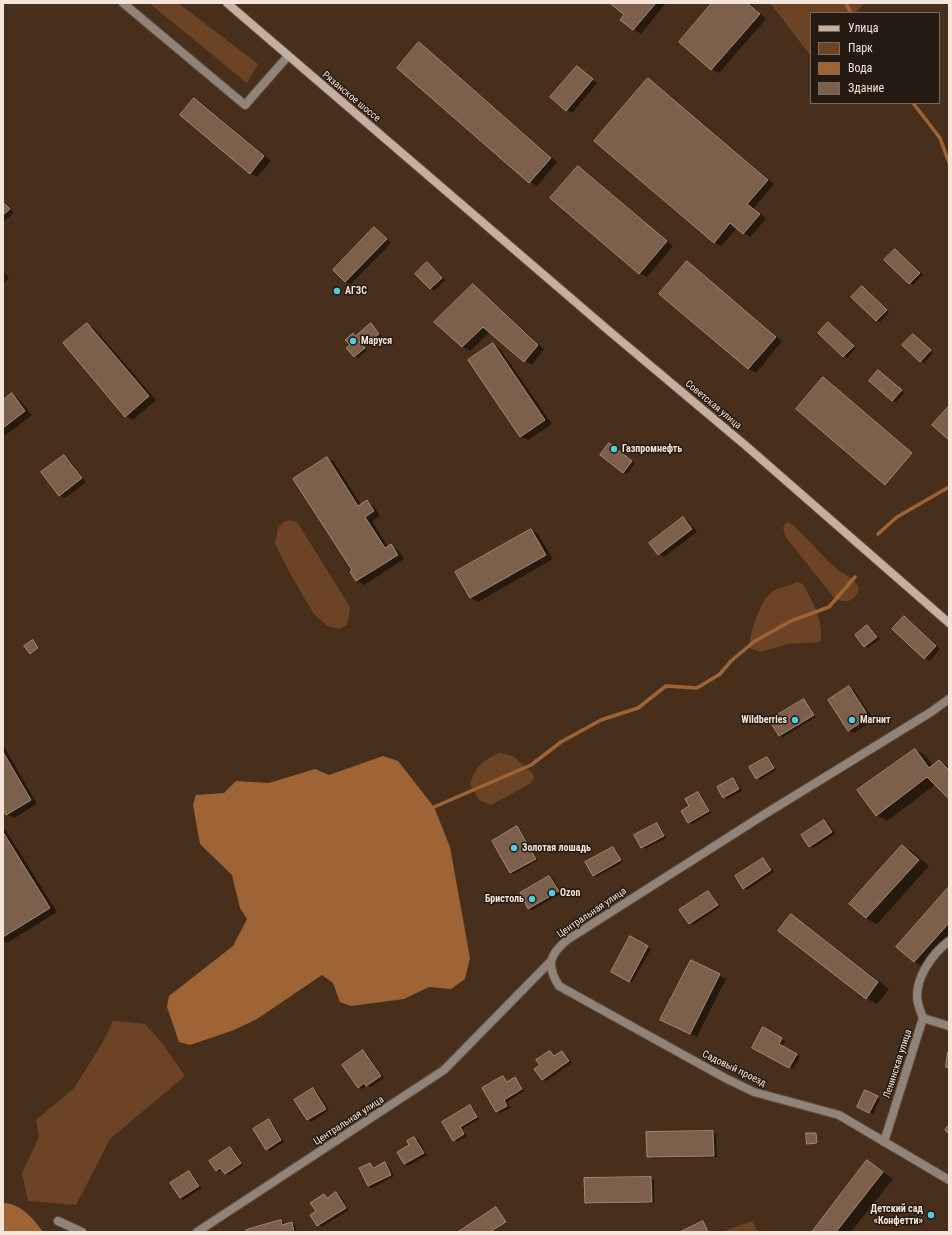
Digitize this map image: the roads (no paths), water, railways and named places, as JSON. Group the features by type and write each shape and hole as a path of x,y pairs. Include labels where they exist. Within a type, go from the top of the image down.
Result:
{"main road":[{"name":"Рязанское шоссе","path":"227,3 463,205"},
{"name":"Советская улица","path":"463,205 608,330 745,445 949,623"}],"street":[{"path":"123,3 244,105 288,56"},
{"name":"Центральная улица","path":"197,1232 444,1070 550,962 556,950 567,940 759,818 931,712 949,699"},
{"path":"949,941 932,959 922,973 918,987 918,1003 923,1018 949,1026"},
{"name":"Садовый проезд","path":"550,962 552,976 559,986 725,1078 754,1092 839,1115 949,1180"},
{"name":"Ленинская улица","path":"884,1142 923,1018"},
{"path":"58,1221 82,1232"}],"water":[{"path":"383,756 398,761 434,807 450,847 470,958 465,979 451,989 429,987 404,999 351,1006 340,1002 333,983 322,975 257,1019 234,1030 190,1045 179,1042 167,1007 169,996 233,946 247,919 240,908 232,875 200,844 193,805 196,795 224,793 236,781 269,783 315,769 329,775"},
{"path":"3,1203 21,1209 31,1217 43,1232 3,1232"}],"waterway":[{"path":"846,3 850,12"},
{"path":"914,104 940,138 949,163"},
{"path":"878,534 897,517 949,487"},
{"path":"434,807 531,765 561,742 601,720 638,708 666,686 697,688 720,674 731,661 755,641 791,621 829,607 855,577"}],"place":[{"name":"АГЗС","path":"337,291"},
{"name":"Маруся","path":"353,341"},
{"name":"Газпромнефть","path":"614,449"},
{"name":"Wildberries","path":"795,720"},
{"name":"Магнит","path":"852,720"},
{"name":"Золотая лошадь","path":"514,848"},
{"name":"Ozon","path":"552,893"},
{"name":"Бристоль","path":"532,899"},
{"name":"Детский сад «Конфетти»","path":"931,1215"}]}
